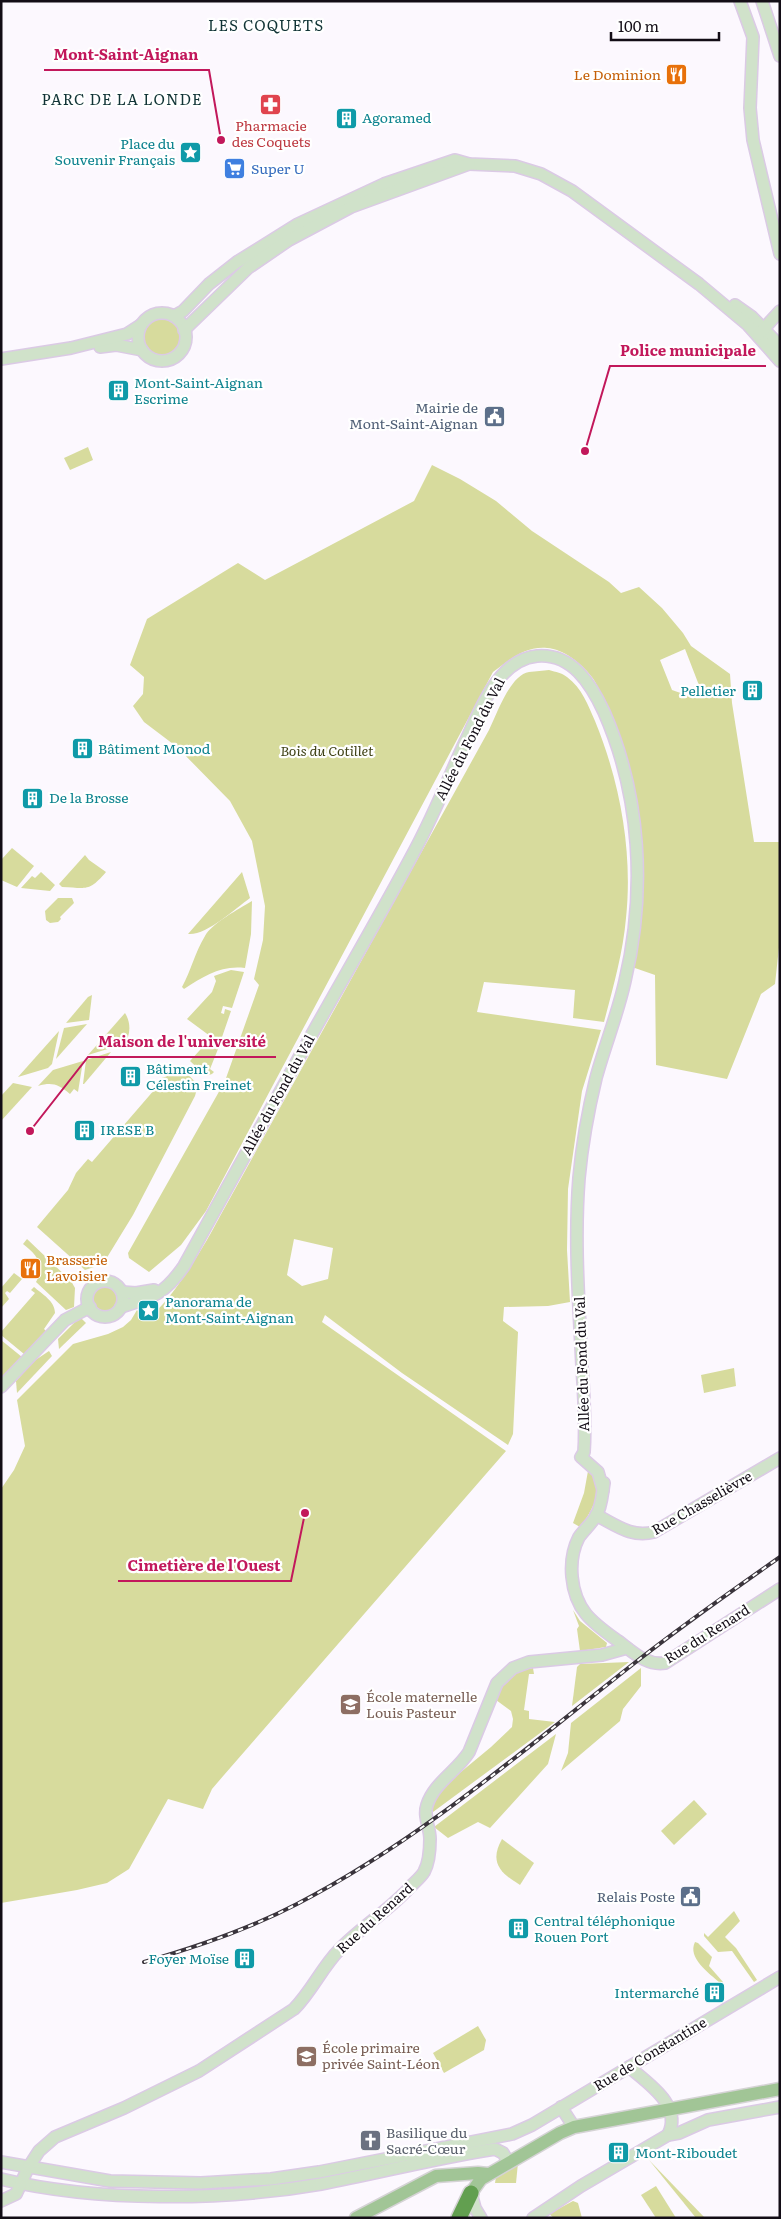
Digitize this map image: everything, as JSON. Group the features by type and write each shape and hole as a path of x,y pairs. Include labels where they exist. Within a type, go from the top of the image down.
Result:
{"highway":[{"path":"459,2218 471,2193"}],"main road":[{"path":"471,2193 478,2182 488,2174 560,2132 574,2127 780,2089"},
{"path":"356,2218 436,2176 488,2174"}],"street":[{"path":"740,1 753,37 750,108 753,140 780,254"},
{"path":"762,1 780,56"},
{"path":"174,316 183,311 220,275 255,249 298,224 384,184 455,160 469,164 515,166 561,184 584,198 699,284 744,312 761,332 780,361"},
{"path":"184,330 248,268 288,240 351,207 469,164"},
{"path":"761,332 780,311"},
{"path":"1,359 70,348 127,334 154,314 164,313 174,316 184,330 183,347 178,354 170,359 153,359 142,350 116,345 70,348"},
{"path":"141,324 138,337 142,350"},
{"path":"761,332 780,346"},
{"name":"Allée du Fond du Val","path":"121,1307 151,1298 161,1292 172,1283 184,1266 416,848 472,728 499,677 513,664 525,658 542,656 561,660 573,666 584,677 608,722 629,792 638,867 636,911 630,959 625,983 596,1081 582,1145 579,1177 577,1263 584,1445 587,1456 598,1472 603,1490 596,1515"},
{"path":"111,1282 122,1292 123,1300 121,1307 114,1315 106,1317 96,1314 90,1308 88,1295 97,1283 111,1282"},
{"path":"122,1292 147,1292 172,1283"},
{"path":"1,1387 65,1320 90,1308"},
{"name":"Rue Chasselièvre","path":"596,1515 628,1533 644,1534 654,1532 780,1458"},
{"path":"596,1515 580,1536 574,1548 573,1586 585,1613 627,1648"},
{"name":"Rue du Renard","path":"1,2201 16,2194 24,2175 39,2151 55,2136 124,2108 199,2071 294,2010 306,1997 331,1958 379,1917 424,1873 430,1837 427,1826 427,1806 438,1785 462,1762 469,1752 497,1683 508,1671 529,1662 602,1655 627,1648 648,1662 654,1664 665,1663 780,1590"},
{"name":"Rue de Constantine","path":"24,2175 110,2181 201,2183 271,2179 319,2172 520,2132 780,1977"},
{"path":"629,2067 660,2095 671,2109 670,2130"},
{"path":"561,2107 574,2127"},
{"path":"670,2130 679,2133 708,2120 780,2107"},
{"path":"533,2218 670,2130"},
{"path":"1,2162 44,2188 130,2195 206,2196 312,2185 495,2148 503,2153 509,2163"},
{"path":"1,2179 24,2175"},
{"path":"471,2193 475,2208 481,2218"}],"green space":[{"path":"161,318 175,323 180,337 175,351 161,356 147,351 142,337 147,323"},
{"path":"88,447 93,460 70,470 64,458"},
{"name":"Bois du Cotillet","path":"432,465 460,479 496,501 532,531 609,582 621,593 639,587 662,608 683,633 691,646 730,674 732,703 754,842 780,842 780,938 775,984 761,994 727,1079 656,1065 655,975 632,967 640,918 642,852 640,818 634,784 624,751 597,686 582,666 565,654 553,649 539,648 524,652 493,672 206,1211 181,1245 149,1272 129,1258 128,1253 225,1081 259,985 254,979 263,940 265,906 252,841 230,801 177,747 144,722 133,706 143,694 144,677 130,665 147,619 238,563 265,580 414,501","holes":["685,649 702,693 692,697 672,690 660,660"]},
{"path":"549,670 567,677 577,686 584,697 604,744 618,793 628,868 625,931 620,957 604,1022 573,1018 575,990 484,982 477,1012 601,1030 582,1091 568,1189 567,1250 570,1302 548,1306 504,1307 503,1321 518,1332 513,1434 508,1445 402,1373 325,1315 322,1322 506,1451 212,1789 203,1809 168,1799 129,1869 107,1883 1,1903 1,1489 14,1470 25,1446 17,1400 73,1344 108,1334 123,1327 131,1320 137,1310 139,1312 138,1317 141,1319 150,1316 172,1293 214,1228 489,730 510,687 522,675 529,672","holes":["294,1239 333,1248 328,1279 302,1286 287,1275"]},
{"path":"12,848 34,866 17,887 1,880 1,860"},
{"path":"85,855 106,872 91,886 77,888 62,887 59,884"},
{"path":"41,872 55,885 50,891 21,888 32,876 35,878"},
{"path":"242,872 250,898 212,926 203,931 188,934"},
{"path":"58,898 72,898 74,903 60,917 61,919 58,922 50,923 46,920 45,911"},
{"path":"252,901 251,934 245,968 228,968 213,972 184,989 182,987 198,948 208,931"},
{"path":"231,970 244,972 232,1008 223,1006 221,1013 224,1014 225,1009 231,1011 221,1040 210,1036 187,1019 212,992 216,981 214,976"},
{"path":"92,995 89,1020 66,1023 88,997"},
{"path":"125,1013 129,1029 128,1037 124,1044 88,1055"},
{"path":"87,1024 56,1059 64,1028"},
{"path":"59,1031 52,1064 48,1068 18,1077"},
{"path":"209,1040 220,1044 210,1069 214,1072 206,1076 190,1061"},
{"path":"111,1052 84,1084 83,1084 86,1060"},
{"path":"83,1061 78,1092 74,1089 70,1094 62,1088 51,1084 38,1086 53,1070"},
{"path":"184,1070 198,1085 195,1096 133,1215 103,1264 85,1270 37,1227 68,1190 76,1173 88,1159 92,1162 155,1089 152,1086 162,1078"},
{"path":"13,1083 32,1087 1,1121 1,1096"},
{"path":"27,1239 71,1281 75,1288 74,1307 66,1310 36,1282 39,1276 40,1265 32,1252 23,1244"},
{"path":"14,1273 22,1279 10,1293 7,1291 5,1293 9,1299 1,1308 1,1288"},
{"path":"106,1285 115,1289 119,1298 115,1307 106,1311 97,1307 93,1298 97,1289"},
{"path":"34,1287 50,1301 55,1313 44,1329 47,1332 24,1354 1,1335 1,1332 35,1293 31,1290"},
{"path":"80,1317 86,1323 59,1349 58,1339"},
{"path":"1,1340 22,1357 1,1378"},
{"path":"49,1351 52,1356 17,1393 16,1381 34,1361"},
{"path":"734,1368 736,1386 704,1393 701,1375"},
{"path":"588,1471 594,1476 598,1490 593,1507 580,1527 573,1523 584,1493"},
{"path":"573,1610 580,1621 607,1643 606,1647 580,1651 577,1629 579,1626"},
{"path":"629,1662 572,1706 577,1667 580,1664"},
{"path":"533,1668 534,1674 529,1674 524,1710 529,1711 529,1719 555,1722 433,1812 432,1807 438,1791 512,1727 511,1711 496,1700 502,1687 510,1678 526,1669"},
{"path":"641,1668 641,1686 623,1709 620,1721 561,1771 568,1753 571,1723"},
{"path":"556,1734 548,1764 490,1828 478,1822 448,1838 434,1827"},
{"path":"694,1800 707,1814 674,1845 661,1831"},
{"path":"502,1839 534,1863 520,1885 507,1876 499,1866 497,1854"},
{"path":"734,1911 740,1921 725,1937 736,1948 757,1980 754,1982 732,1951 718,1952 704,1936 704,1933 708,1937"},
{"path":"695,1942 712,1957 709,1966 723,1982 720,1983 700,1965 694,1954"},
{"path":"478,2026 486,2040 484,2050 444,2073 433,2053"},
{"path":"649,2160 705,2218 696,2218"},
{"path":"518,2163 516,2183 495,2183 496,2177"},
{"path":"656,2186 676,2218 656,2218 641,2195"},
{"path":"573,2201 578,2203 582,2218 554,2218 549,2214"}],"railway":[{"path":"144,1962 203,1944 260,1922 297,1904 386,1852 511,1761 668,1637 780,1557"}],"place":[{"name":"Le Dominion","path":"677,75"},
{"name":"Pharmacie des Coquets","path":"271,104"},
{"name":"Agoramed","path":"346,118"},
{"name":"Mont-Saint-Aignan","path":"221,140"},
{"name":"Place du Souvenir Français","path":"191,152"},
{"name":"Super U","path":"235,169"},
{"name":"Mont-Saint-Aignan Escrime","path":"118,391"},
{"name":"Mairie de Mont-Saint-Aignan","path":"494,416"},
{"name":"Police municipale","path":"585,451"},
{"name":"Pelletier","path":"752,691"},
{"name":"Bâtiment Monod","path":"82,749"},
{"name":"De la Brosse","path":"33,798"},
{"name":"Bâtiment Célestin Freinet","path":"130,1077"},
{"name":"IRESE B","path":"84,1130"},
{"name":"Maison de l'université","path":"30,1131"},
{"name":"Brasserie Lavoisier","path":"30,1268"},
{"name":"Panorama de Mont-Saint-Aignan","path":"149,1310"},
{"name":"Cimetière de l'Ouest","path":"305,1513"},
{"name":"École maternelle Louis Pasteur","path":"350,1705"},
{"name":"Relais Poste","path":"691,1897"},
{"name":"Central téléphonique Rouen Port","path":"518,1929"},
{"name":"Foyer Moïse","path":"245,1959"},
{"name":"Intermarché","path":"715,1993"},
{"name":"École primaire privée Saint-Léon","path":"306,2056"},
{"name":"Basilique du Sacré-Cœur","path":"370,2141"},
{"name":"Mont-Riboudet","path":"619,2153"}],"district":[{"name":"LES COQUETS","path":"266,26"},
{"name":"PARC DE LA LONDE","path":"122,100"}]}
